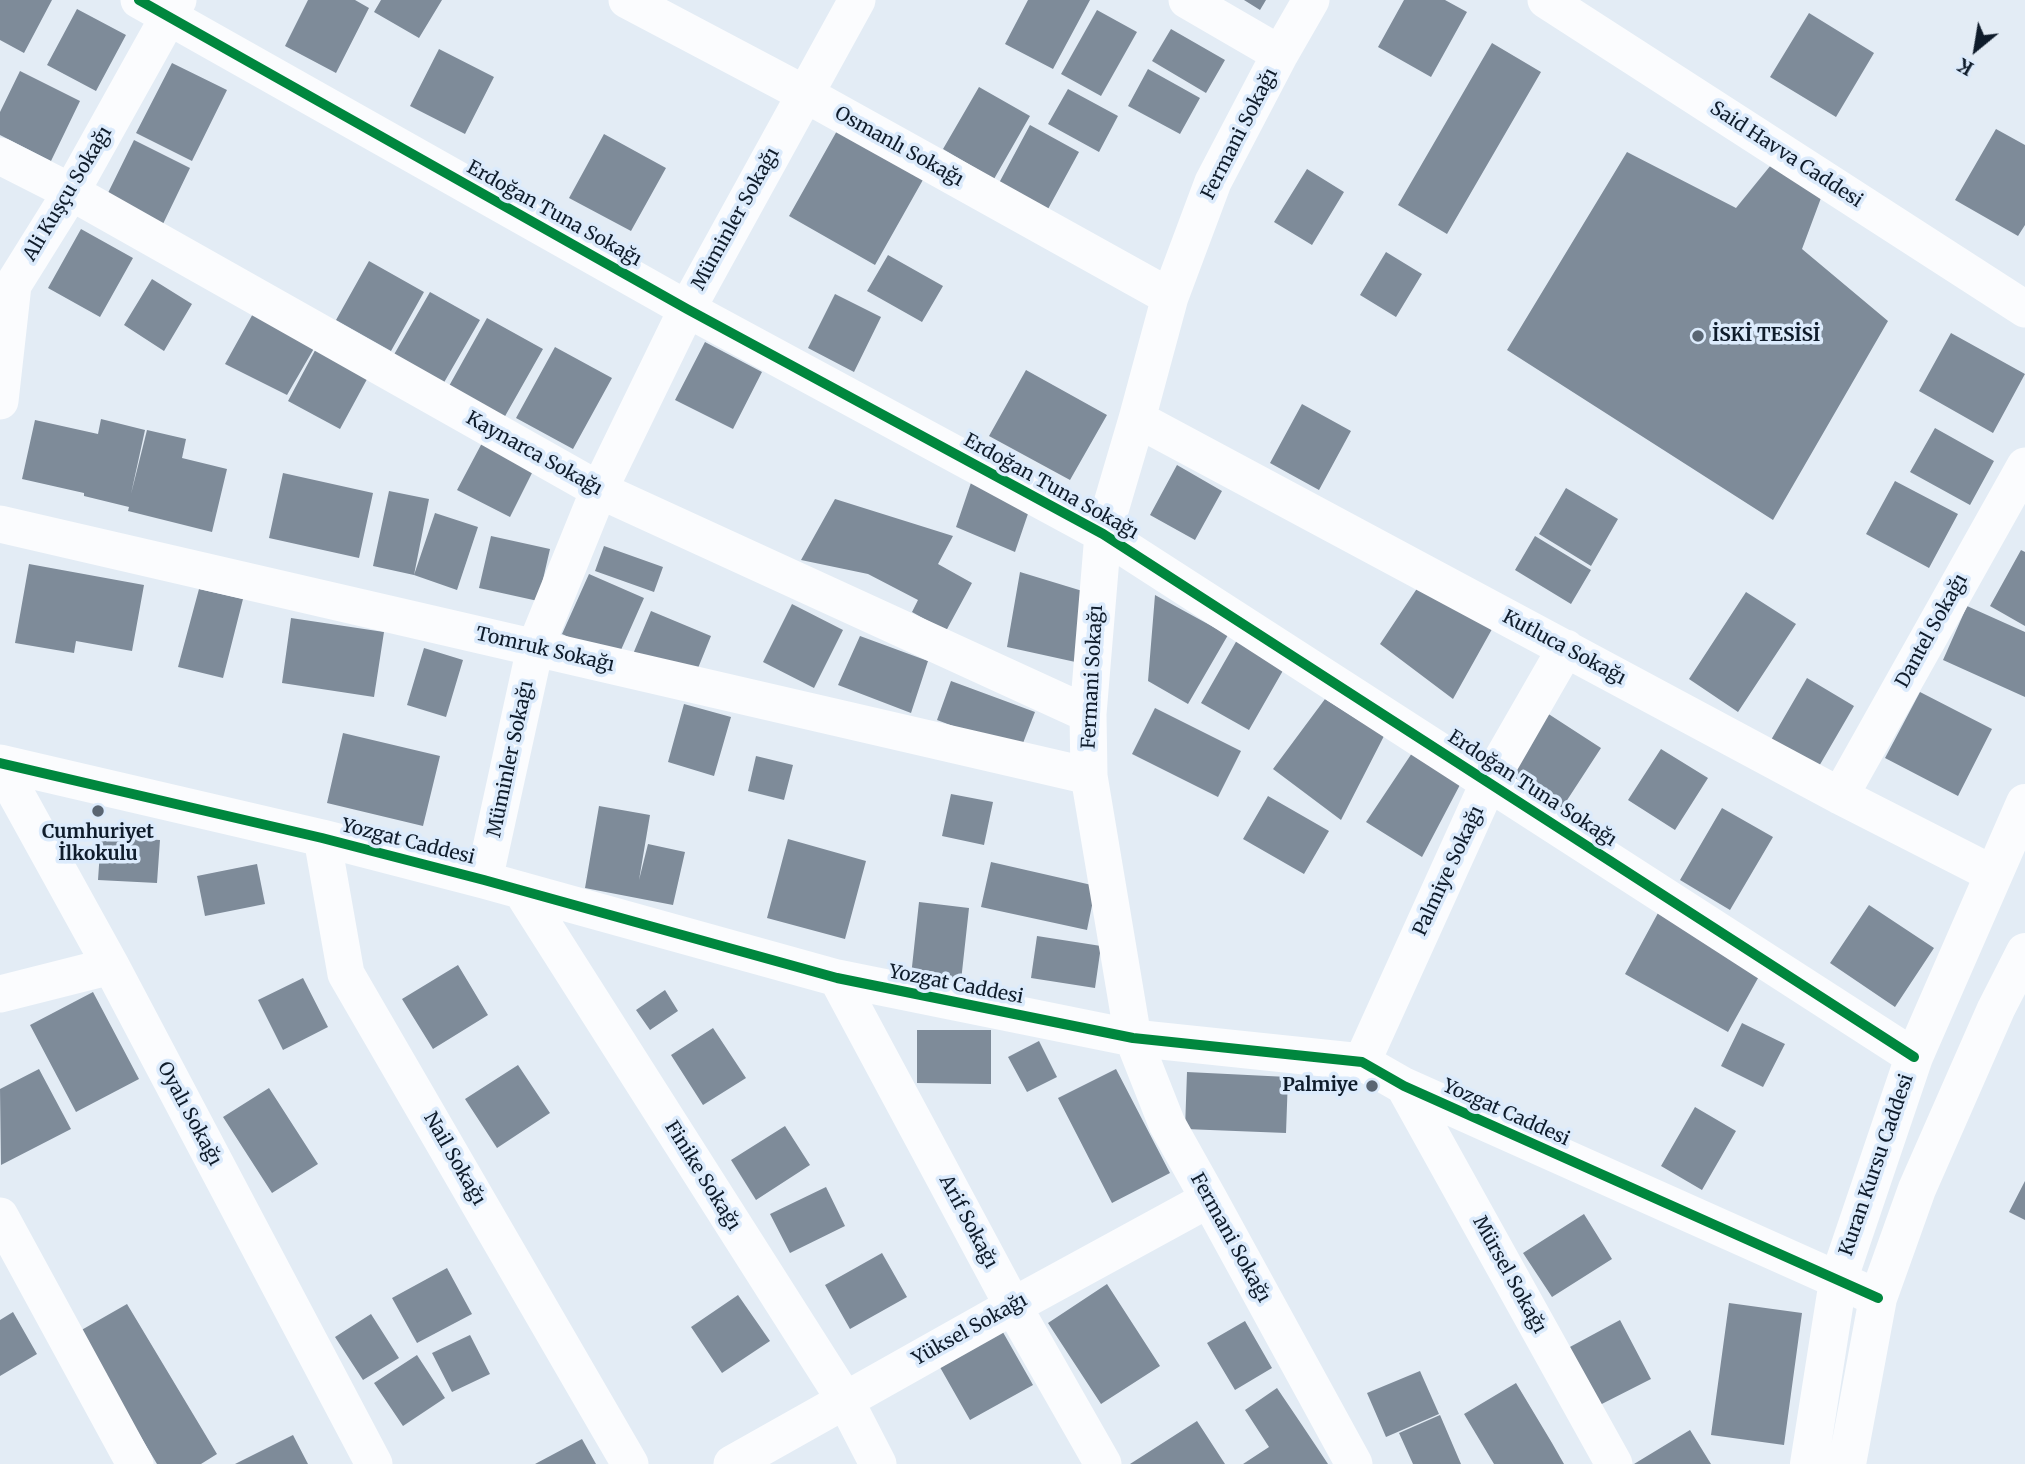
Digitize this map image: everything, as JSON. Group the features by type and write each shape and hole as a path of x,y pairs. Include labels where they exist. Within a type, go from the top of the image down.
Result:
{"main road":[{"name":"Kuran Kursu Caddesi","path":"1809,1464 1838,1281 1914,1058 2025,803"},
{"path":"1847,1464 1878,1298 1917,1189 1996,1009 2025,952"}],"street":[{"name":"Osmanlı Sokağı","path":"627,0 805,94 1170,297"},
{"name":"Müminler Sokağı","path":"484,880 536,648 599,491 687,309 857,0"},
{"path":"1187,0 1280,54"},
{"name":"Fermani Sokağı","path":"1311,0 1213,182 1170,297 1102,534 1088,714 1089,776 1133,1038 1167,1124 1354,1464"},
{"name":"Said Havva Caddesi","path":"1546,0 2025,309"},
{"name":"Ali Kuşçu Sokağı","path":"0,401 7,285 71,192 162,5"},
{"name":"Erdoğan Tuna Sokağı","path":"162,5 687,309 1102,534 1914,1058"},
{"name":"Kaynarca Sokağı","path":"0,156 71,192 599,491 1088,714"},
{"name":"Kutluca Sokağı","path":"1137,419 1840,796 1993,874"},
{"name":"Dantel Sokağı","path":"1840,796 2025,466"},
{"name":"Tomruk Sokağı","path":"0,524 1089,776"},
{"name":"Palmiye Sokağı","path":"1362,1062 1489,782 1566,648"},
{"name":"Yozgat Caddesi","path":"0,764 322,838 837,978 1133,1038 1362,1062 1404,1086 1878,1298"},
{"name":"Oyalı Sokağı","path":"0,764 111,966 374,1464"},
{"name":"Nail Sokağı","path":"322,838 346,974 630,1464"},
{"name":"Finike Sokağı","path":"521,890 845,1400 878,1464"},
{"path":"0,994 111,966"},
{"name":"Arif Sokağı","path":"837,978 1013,1306 1102,1464"},
{"name":"Mürsel Sokağı","path":"1404,1086 1614,1464"},
{"name":"Yüksel Sokağı","path":"732,1464 1209,1199"},
{"path":"0,1216 135,1464"}],"building":[{"path":"0,0 52,0 24,53 0,40"},
{"path":"308,0 355,0 369,8 336,73 285,46"},
{"path":"381,0 442,0 419,38 374,12"},
{"path":"1028,0 1090,0 1053,69 1005,44"},
{"path":"1244,0 1266,0 1260,10"},
{"path":"1404,0 1445,0 1467,12 1431,77 1378,47"},
{"path":"77,9 126,35 96,91 47,65"},
{"path":"1097,10 1137,32 1101,96 1061,74"},
{"path":"1809,13 1874,53 1836,117 1770,77"},
{"path":"1171,29 1225,60 1206,93 1152,61"},
{"path":"1492,43 1541,72 1447,234 1398,205"},
{"path":"439,49 494,77 465,134 410,106"},
{"path":"172,63 227,90 192,161 136,133"},
{"path":"1148,69 1200,98 1180,134 1128,106"},
{"path":"20,71 80,101 51,161 0,135 0,112"},
{"path":"979,87 1030,116 994,179 943,149"},
{"path":"1068,89 1118,116 1099,152 1048,124"},
{"path":"1030,125 1079,152 1048,209 999,183"},
{"path":"838,129 924,178 875,265 789,216"},
{"path":"1996,129 2025,145 2025,225 2018,236 1955,200"},
{"path":"604,134 666,168 631,231 569,198"},
{"path":"134,140 190,168 162,226 106,197"},
{"name":"İSKİ TESİSİ","path":"1627,152 1736,208 1775,160 1821,198 1802,249 1888,321 1773,520 1507,350"},
{"path":"1307,169 1344,192 1312,245 1274,222"},
{"path":"81,229 133,258 100,317 48,288"},
{"path":"1386,252 1422,274 1396,317 1360,295"},
{"path":"888,255 943,286 922,322 867,291"},
{"path":"369,261 424,292 391,351 336,320"},
{"path":"152,279 192,304 164,351 124,325"},
{"path":"430,292 480,320 442,386 392,358"},
{"path":"835,294 881,317 854,372 808,348"},
{"path":"255,310 316,345 287,395 225,364"},
{"path":"487,318 543,349 504,418 449,386"},
{"path":"1951,333 2025,374 1993,433 1919,391"},
{"path":"320,341 372,370 340,429 288,401"},
{"path":"705,342 762,372 733,429 675,400"},
{"path":"555,347 612,378 573,449 516,418"},
{"path":"1026,370 1107,415 1070,480 989,436"},
{"path":"1302,404 1351,431 1319,490 1270,463"},
{"path":"101,419 145,430 131,494 147,430 186,439 182,458 227,469 212,532 128,511 129,507 84,496 84,493 22,479 35,420 98,434"},
{"path":"1935,428 1994,461 1970,505 1910,472"},
{"path":"482,443 534,469 510,517 457,490"},
{"path":"977,465 1033,499 1015,552 956,527"},
{"path":"1177,465 1222,491 1195,540 1150,515"},
{"path":"283,473 373,493 359,558 269,538"},
{"path":"1895,481 1958,514 1929,568 1866,534"},
{"path":"1566,488 1618,519 1591,566 1539,534"},
{"path":"389,491 429,499 414,575 373,566"},
{"path":"835,499 953,536 938,564 972,583 946,631 912,612 918,600 868,574 801,560"},
{"path":"435,513 478,527 457,590 414,575"},
{"path":"491,536 550,549 538,601 479,588"},
{"path":"1535,536 1591,570 1571,604 1515,570"},
{"path":"604,546 663,567 654,592 595,571"},
{"path":"2021,550 2025,552 2025,626 1990,606"},
{"path":"29,564 144,585 132,651 76,641 74,653 15,643"},
{"path":"1020,572 1089,593 1080,663 1007,647"},
{"path":"589,574 644,598 617,659 562,634"},
{"path":"1422,581 1496,622 1453,699 1380,644"},
{"path":"199,589 243,599 223,678 178,667"},
{"path":"1746,592 1796,624 1738,712 1689,679"},
{"path":"1155,595 1228,635 1188,704 1148,681"},
{"path":"792,604 843,630 814,688 763,662"},
{"path":"1967,606 2025,632 2025,697 1943,660"},
{"path":"651,611 711,636 694,678 633,654"},
{"path":"291,618 384,632 374,697 282,683"},
{"path":"860,636 928,661 911,713 838,685"},
{"path":"1237,640 1285,667 1249,730 1201,703"},
{"path":"424,648 463,660 446,717 407,705"},
{"path":"1807,678 1854,706 1818,768 1771,740"},
{"path":"951,681 1035,712 1020,751 937,720"},
{"path":"1920,692 1992,729 1958,796 1885,758"},
{"path":"1325,699 1384,736 1341,820 1273,769"},
{"path":"684,704 731,717 714,776 668,762"},
{"path":"1155,708 1241,751 1218,797 1132,754"},
{"path":"1547,713 1601,748 1560,811 1506,776"},
{"path":"343,733 440,756 423,826 327,803"},
{"path":"1661,749 1708,778 1675,830 1628,800"},
{"path":"1414,750 1462,781 1422,857 1366,822"},
{"path":"756,756 793,765 784,800 748,791"},
{"path":"951,794 993,802 984,845 942,836"},
{"path":"1268,796 1329,831 1304,874 1243,839"},
{"path":"599,806 650,815 639,880 648,844 685,852 673,905 585,888"},
{"path":"1722,808 1773,837 1730,910 1680,880"},
{"path":"101,836 160,840 157,883 98,880"},
{"path":"788,839 866,861 845,939 767,918"},
{"path":"991,862 1096,886 1087,930 981,907"},
{"path":"257,864 265,904 205,916 197,876"},
{"path":"919,902 969,908 961,981 911,976"},
{"path":"1869,905 1934,948 1895,1007 1830,963"},
{"path":"1658,913 1762,971 1728,1032 1625,974"},
{"path":"1037,936 1101,946 1095,988 1031,978"},
{"path":"458,965 488,1015 433,1049 402,999"},
{"path":"303,978 328,1027 283,1050 258,1000"},
{"path":"665,990 678,1011 650,1030 636,1010"},
{"path":"93,992 139,1079 76,1112 30,1025"},
{"path":"1742,1023 1785,1044 1763,1087 1721,1066"},
{"path":"713,1028 746,1078 703,1105 671,1055"},
{"path":"917,1030 991,1030 991,1084 917,1083"},
{"path":"1039,1041 1057,1077 1027,1092 1008,1057"},
{"path":"518,1065 550,1113 497,1148 465,1099"},
{"path":"39,1069 71,1129 1,1165 0,1089"},
{"path":"1116,1069 1170,1173 1112,1203 1058,1098"},
{"path":"1187,1072 1288,1077 1286,1133 1185,1129"},
{"path":"269,1088 318,1164 272,1193 223,1117"},
{"path":"1695,1107 1736,1131 1702,1190 1661,1166"},
{"path":"785,1126 810,1165 756,1200 731,1160"},
{"path":"2025,1181 2025,1220 2009,1212"},
{"path":"826,1187 845,1226 790,1253 770,1214"},
{"path":"1584,1214 1612,1259 1552,1297 1523,1253"},
{"path":"882,1253 907,1297 850,1329 825,1285"},
{"path":"447,1268 472,1314 417,1343 392,1298"},
{"path":"1107,1284 1160,1366 1101,1404 1048,1323"},
{"path":"738,1295 770,1341 722,1373 691,1327"},
{"path":"1729,1303 1802,1313 1784,1445 1711,1435"},
{"path":"127,1304 217,1454 201,1464 157,1464 78,1332"},
{"path":"13,1312 37,1354 0,1376 0,1320"},
{"path":"371,1314 399,1358 363,1380 335,1337"},
{"path":"1620,1320 1651,1379 1586,1412 1555,1355"},
{"path":"1245,1321 1272,1368 1235,1390 1207,1343"},
{"path":"1000,1327 1033,1385 970,1420 937,1362"},
{"path":"470,1335 490,1374 452,1392 432,1353"},
{"path":"417,1355 445,1398 403,1426 374,1383"},
{"path":"1420,1371 1439,1414 1386,1437 1367,1393"},
{"path":"1516,1383 1564,1464 1494,1464 1464,1414"},
{"path":"1277,1388 1328,1464 1243,1464 1269,1447 1245,1410"},
{"path":"1440,1415 1461,1464 1413,1464 1399,1433"},
{"path":"1197,1421 1225,1464 1130,1464"},
{"path":"1690,1430 1711,1464 1634,1464"},
{"path":"293,1435 308,1464 235,1464"},
{"path":"582,1439 596,1464 535,1464"}],"cycle path":[{"path":"139,0 687,309 1103,534 1914,1057"},
{"path":"0,763 322,838 837,978 1133,1038 1362,1062 1404,1086 1878,1298"}],"place":[{"name":"İSKİ TESİSİ","path":"1698,336"},
{"name":"Cumhuriyet İlkokulu","path":"98,811"},
{"name":"Palmiye","path":"1372,1086"}]}
